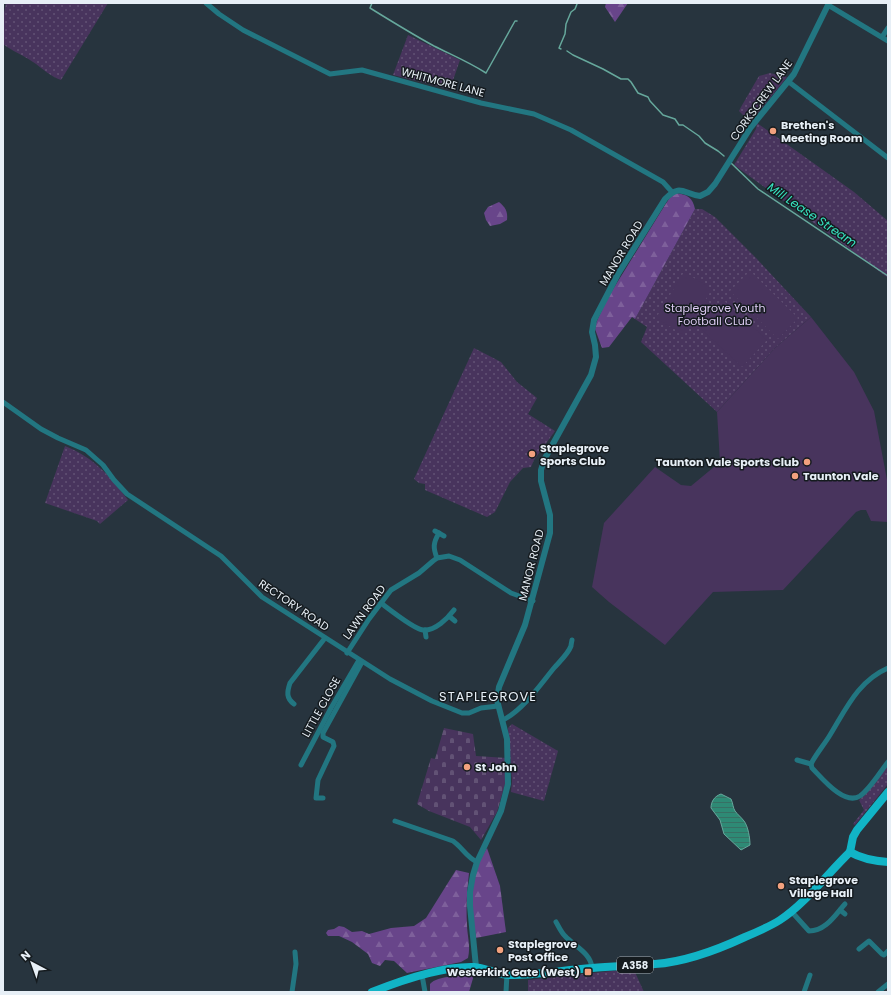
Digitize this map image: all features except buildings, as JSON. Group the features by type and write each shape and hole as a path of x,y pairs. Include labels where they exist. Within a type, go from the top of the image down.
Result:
{"main road":[{"name":"A358","path":"372,992 394,983 422,975 456,969 476,967 507,974 532,974 655,964 687,958 724,947 774,924 791,912 850,852 853,837 857,830 888,792"},
{"path":"850,852 868,860 888,862"}],"street":[{"name":"WHITMORE LANE","path":"206,3 243,30 330,74 362,70 481,102 538,115 571,130 663,182 672,192"},
{"name":"CORKSCREW LANE","path":"672,192 682,190 696,195 704,195 712,188 751,127 789,82 829,4"},
{"path":"829,4 888,41"},
{"path":"882,37 888,28"},
{"path":"789,82 888,158"},
{"name":"MANOR ROAD","path":"476,967 470,892 477,862 499,817 507,792 509,777 507,738 497,700 499,687 526,625 546,552 551,525 550,515 541,481 541,467 591,375 596,357 592,332 594,320 618,274 665,199 672,192"},
{"name":"RECTORY ROAD","path":"3,402 41,429 86,450 103,465 114,480 131,497 212,550 228,563 258,594 360,661 396,682 454,711 469,713 481,708 498,706"},
{"path":"439,533 433,547 437,558 443,556 454,557 511,593 533,601"},
{"name":"LAWN ROAD","path":"347,653 391,590 419,573 437,558"},
{"path":"381,603 416,627 423,630 431,629 449,616 454,610"},
{"path":"449,616 455,621"},
{"path":"425,630 426,637"},
{"path":"294,704 290,702 287,697 287,690 290,683 325,638"},
{"path":"503,720 518,709 538,687 567,652 572,640"},
{"path":"323,798 316,798 318,780 334,746 332,741 323,737 323,734 360,661"},
{"name":"LITTLE CLOSE","path":"301,765 360,661"},
{"path":"811,764 858,691 872,676 888,668"},
{"path":"797,760 811,764"},
{"path":"811,764 812,768 833,788 845,797 856,798 865,792 888,762"},
{"path":"395,821 453,840 471,859 477,862"},
{"path":"791,912 810,931 815,931 825,926 845,904"},
{"path":"840,910 845,914"},
{"path":"556,922 564,936 588,956 592,962 592,968"},
{"path":"859,949 868,941 880,954 884,955 888,951"},
{"path":"292,992 296,964 295,952"},
{"path":"506,992 507,974"},
{"path":"422,975 425,992"},
{"path":"804,992 810,975"},
{"path":"878,992 888,984"}],"green space":[{"path":"6,3 108,3 61,80 50,75 3,44 3,17"},
{"path":"606,3 628,3 615,22 605,7"},
{"path":"408,35 460,60 450,89 393,75"},
{"path":"770,73 787,77 749,124 747,115 743,115 739,111 759,76"},
{"path":"757,123 854,192 888,221 888,278 734,165 756,129"},
{"path":"675,193 683,194 689,197 693,202 695,209 635,319 632,317 609,347 602,348 595,329 596,323 607,299 665,205"},
{"path":"499,202 506,210 507,220 500,224 490,226 484,213 488,207"},
{"name":"Staplegrove Youth Football CLub","path":"695,209 702,209 715,217 811,317 775,348 717,412 641,342 647,327 635,319"},
{"path":"750,271 798,318 778,339 730,291"},
{"path":"684,272 712,289 684,335 656,318"},
{"path":"723,300 767,340 742,367 699,327"},
{"name":"Taunton Vale","path":"811,317 854,372 874,411 888,485 888,522 871,521 866,510 856,512 783,590 713,592 665,645 592,587 604,523 655,467 681,485 691,486 720,462 717,412 775,348"},
{"path":"474,348 501,362 517,382 537,398 528,414 555,431 534,460 531,467 523,468 510,482 495,512 487,517 425,490 425,484 419,483 414,479"},
{"path":"65,446 75,450 100,468 108,475 128,500 100,524 97,521 45,503"},
{"path":"512,724 558,751 544,801 511,792 512,781 508,728"},
{"path":"444,728 473,734 476,756 507,758 505,784 497,812 481,840 470,827 429,811 417,804 431,758 435,759"},
{"path":"888,765 888,784 855,825 853,824 864,810 859,800 865,795"},
{"path":"487,848 500,886 506,932 476,938 472,892 477,869"},
{"path":"456,870 469,873 467,892 467,928 469,953 468,958 461,962 407,973 394,961 385,960 380,966 372,963 368,954 352,942 339,936 328,936 326,933 328,930 339,926 352,932 362,931 369,934 391,928 414,926 426,918"},
{"path":"634,970 644,992 528,991 528,980"},
{"path":"474,975 469,992 430,992 430,984 444,977"}],"shaded area":[{"path":"721,794 731,799 735,811 747,826 750,845 741,850 724,834 720,820 711,808 714,799"}],"waterway":[{"name":"Mill Lease Stream","path":"372,3 370,8 386,18 434,46 486,73 515,21 517,21"},
{"path":"561,49 559,48 565,34 566,24 571,12 575,9 577,4"},
{"name":"Mill Lease Stream","path":"567,51 621,79 628,79 638,93 648,97 663,115 675,119 679,125 683,125 699,136 705,143 724,156"},
{"name":"Mill Lease Stream","path":"731,163 758,189 888,276"}],"place":[{"name":"Brethen's Meeting Room","path":"773,131"},
{"name":"Staplegrove Sports Club","path":"532,454"},
{"name":"Taunton Vale Sports Club","path":"807,462"},
{"name":"Taunton Vale","path":"795,476"},
{"name":"St John","path":"467,767"},
{"name":"Staplegrove Village Hall","path":"781,886"},
{"name":"Staplegrove Post Office","path":"500,950"},
{"name":"Westerkirk Gate (West)","path":"588,972"}],"district":[{"name":"STAPLEGROVE","path":"488,696"}]}
